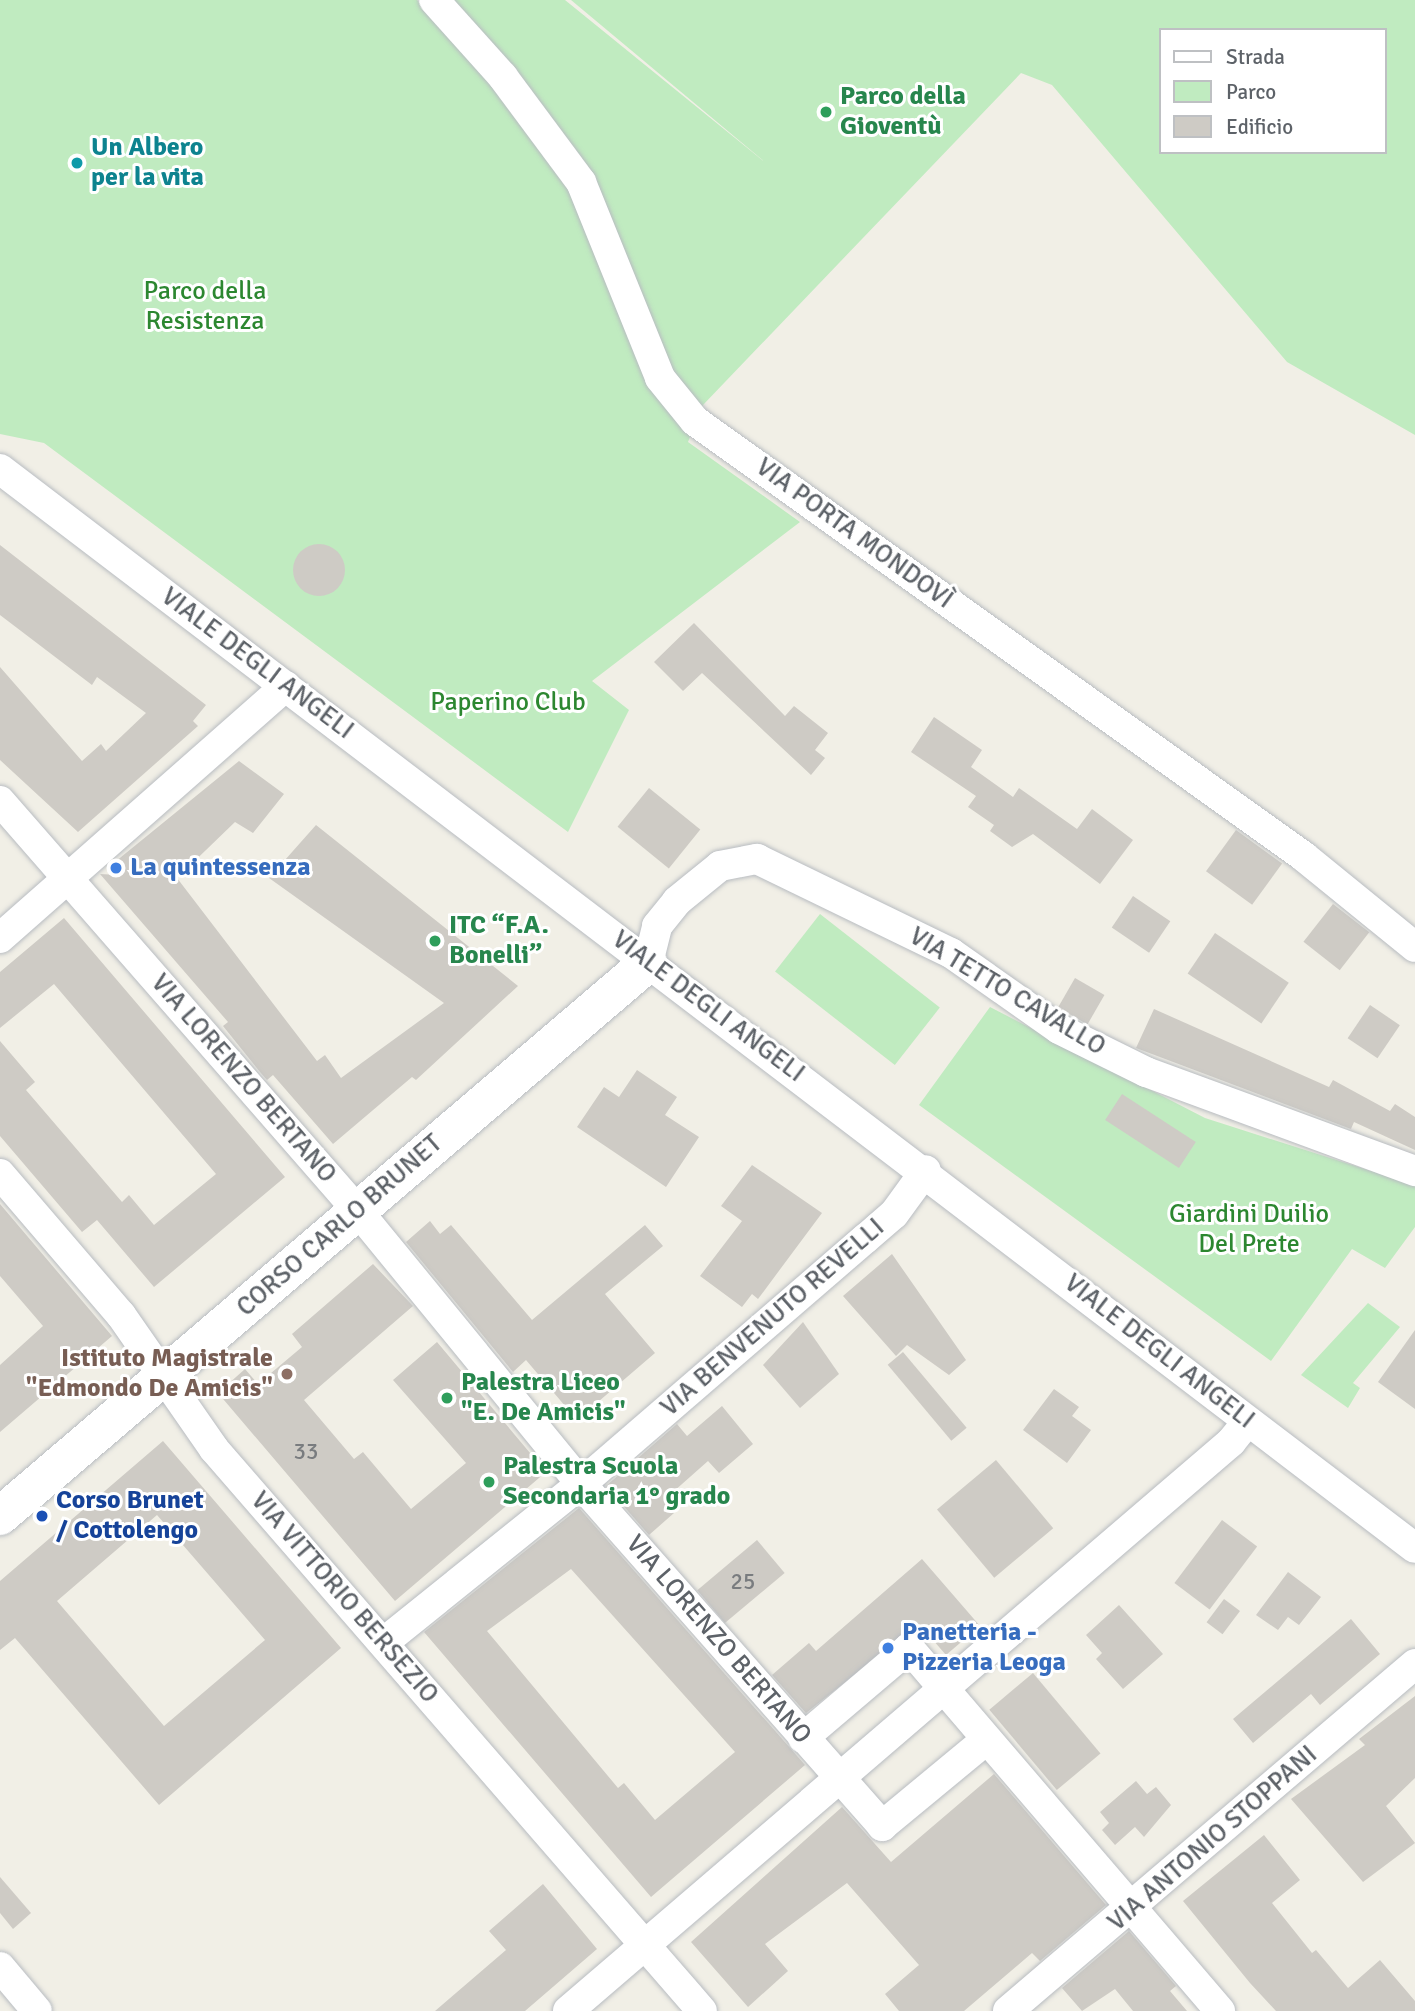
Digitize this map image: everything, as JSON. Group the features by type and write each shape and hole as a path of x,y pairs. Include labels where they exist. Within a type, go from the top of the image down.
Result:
{"street":[{"name":"VIA PORTA MONDOVÌ","path":"434,0 503,77 581,182 660,378 695,421 1303,856 1415,947"},
{"name":"VIALE DEGLI ANGELI","path":"0,469 648,963 926,1170 1247,1422 1415,1548"},
{"path":"0,938 286,686"},
{"name":"VIA LORENZO BERTANO","path":"0,801 70,877 356,1210 581,1484 882,1826 986,1740"},
{"name":"VIA TETTO CAVALLO","path":"648,963 657,926 677,901 720,866 757,859 951,953 1059,1029 1146,1072 1415,1171"},
{"name":"CORSO CARLO BRUNET","path":"0,1517 648,963"},
{"name":"VIA BENVENUTO REVELLI","path":"383,1643 581,1484 894,1214 926,1170"},
{"name":"VIA VITTORIO BERSEZIO","path":"0,1174 121,1315 162,1379 214,1449 702,2011"},
{"path":"568,2011 838,1774 1231,1442 1247,1422"},
{"path":"803,1738 909,1648 1220,2011"},
{"name":"VIA ANTONIO STOPPANI","path":"1009,2011 1132,1909 1415,1664"},
{"path":"3,1975 37,2011"}],"green space":[{"path":"0,0 417,0 432,17 447,0 565,0 766,163 571,0 1415,0 1415,435 1287,362 1052,85 1021,73 703,405 688,442 800,522 592,681 629,710 568,832 44,443 0,434"},
{"path":"820,914 940,1008 895,1065 775,972"},
{"name":"Giardini Duilio Del Prete","path":"990,1007 1205,1118 1415,1185 1415,1227 1385,1268 1352,1249 1271,1361 919,1105"},
{"path":"1368,1303 1400,1327 1353,1383 1360,1388 1348,1408 1301,1375"}],"building":[{"path":"319,544 329,546 337,552 343,560 343,580 337,588 329,594 319,596 309,594 301,588 295,580 293,570 295,560 301,552 309,546"},
{"path":"0,545 206,705 193,721 198,726 78,832 0,760 0,667 82,761 101,744 106,751 146,713 97,677 92,685 0,615"},
{"path":"694,623 785,716 794,706 828,733 815,750 825,758 811,775 702,673 683,691 654,662"},
{"path":"934,717 982,750 971,767 1013,797 1019,788 1077,829 1092,809 1133,840 1100,884 1033,834 1012,847 990,831 994,825 968,807 976,796 911,752"},
{"path":"239,761 284,794 253,833 235,822 177,878 317,1061 325,1055 341,1078 444,1003 269,878 316,825 518,986 416,1080 412,1077 333,1144 273,1075 267,1080 260,1072 223,1026 228,1022 100,874 118,875 110,866"},
{"path":"649,788 700,830 669,868 618,827"},
{"path":"1236,830 1282,864 1252,905 1206,871"},
{"path":"1133,896 1170,921 1149,953 1112,928"},
{"path":"1333,904 1369,932 1340,970 1303,942"},
{"path":"64,918 285,1177 154,1287 97,1220 82,1232 0,1136 0,1041 35,1082 26,1090 122,1202 129,1195 154,1225 216,1174 54,984 0,1028 0,972"},
{"path":"1215,933 1289,983 1261,1023 1188,974"},
{"path":"1075,978 1104,995 1087,1024 1058,1007"},
{"path":"1370,1005 1400,1025 1377,1058 1348,1038"},
{"path":"1154,1009 1329,1087 1333,1080 1390,1111 1395,1104 1415,1117 1415,1150 1354,1122 1351,1129 1136,1048"},
{"path":"637,1070 677,1097 665,1115 699,1137 666,1187 577,1127 604,1087 619,1097"},
{"path":"1122,1094 1196,1142 1179,1168 1105,1120"},
{"path":"752,1165 822,1213 758,1299 752,1294 742,1307 700,1276 742,1221 721,1206"},
{"path":"0,1204 112,1336 0,1432 0,1365 43,1326 0,1276"},
{"path":"430,1221 440,1234 451,1225 532,1320 645,1225 663,1246 605,1294 655,1353 577,1420 526,1360 513,1372 406,1242"},
{"path":"892,1254 966,1360 949,1375 907,1345 896,1356 843,1296"},
{"path":"373,1264 413,1306 304,1400 354,1459 363,1452 411,1509 466,1463 393,1380 437,1342 546,1472 395,1601 218,1393 245,1369 258,1384 302,1347 292,1334"},
{"path":"803,1322 839,1374 800,1408 763,1365"},
{"path":"1415,1330 1415,1409 1378,1382"},
{"path":"903,1352 967,1428 951,1441 888,1365"},
{"path":"1054,1389 1079,1407 1072,1416 1091,1430 1067,1463 1023,1430"},
{"path":"722,1406 753,1444 719,1473 708,1461 664,1500 674,1513 649,1535 606,1486 677,1424 687,1436"},
{"path":"163,1441 341,1648 159,1805 15,1638 0,1650 0,1581","holes":["157,1515 265,1640 164,1726 57,1601"]},
{"path":"996,1460 1053,1528 994,1578 937,1509"},
{"path":"579,1508 805,1765 651,1897 424,1632","holes":["571,1569 735,1752 655,1820 624,1783 618,1788 487,1631"]},
{"path":"1222,1520 1257,1546 1210,1610 1174,1583"},
{"path":"757,1540 785,1573 725,1623 697,1590"},
{"path":"922,1559 980,1626 946,1655 919,1624 806,1713 772,1675 809,1643 816,1651"},
{"path":"1288,1572 1321,1597 1299,1625 1288,1617 1278,1630 1256,1615"},
{"path":"1224,1599 1240,1611 1223,1634 1207,1622"},
{"path":"1119,1605 1163,1654 1123,1689 1096,1659 1102,1653 1086,1635"},
{"path":"1351,1619 1380,1654 1320,1705 1311,1694 1253,1743 1233,1719"},
{"path":"1033,1673 1100,1753 1057,1790 989,1710"},
{"path":"1415,1696 1415,1778 1386,1806 1415,1843 1363,1882 1291,1799 1365,1745 1359,1739"},
{"path":"994,1774 1106,1905 1040,1961 1032,1953 964,2011 899,2011 885,1994 919,1965 847,1883 765,1944 788,1971 748,2007 691,1942 842,1807 891,1862"},
{"path":"1136,1781 1147,1794 1156,1787 1171,1805 1144,1837 1135,1827 1115,1845 1102,1830 1109,1823 1100,1812"},
{"path":"1264,1835 1300,1880 1272,1903 1312,1953 1316,1950 1348,1988 1380,1960 1415,2001 1415,2011 1276,2011 1250,1983 1183,1901"},
{"path":"0,1877 31,1913 13,1929 0,1913"},
{"path":"543,1884 597,1949 525,2011 435,2011 506,1950 489,1931"},
{"path":"1129,1931 1176,1986 1170,1991 1187,2011 1133,2011 1115,1989 1082,2011 1062,1988"}],"place":[{"name":"Parco della Gioventù","path":"826,112"},
{"name":"Un Albero per la vita","path":"77,163"},
{"name":"La quintessenza","path":"116,868"},
{"name":"ITC “F.A. Bonelli”","path":"435,941"},
{"name":"Istituto Magistrale \"Edmondo De Amicis\"","path":"287,1374"},
{"name":"Palestra Liceo \"E. De Amicis\"","path":"447,1398"},
{"name":"Palestra Scuola Secondaria 1° grado","path":"489,1482"},
{"name":"Corso Brunet / Cottolengo","path":"42,1516"},
{"name":"Panetteria - Pizzeria Leoga","path":"888,1648"}],"park label":[{"name":"Parco della Resistenza","path":"205,307"},
{"name":"Paperino Club","path":"508,703"}]}
